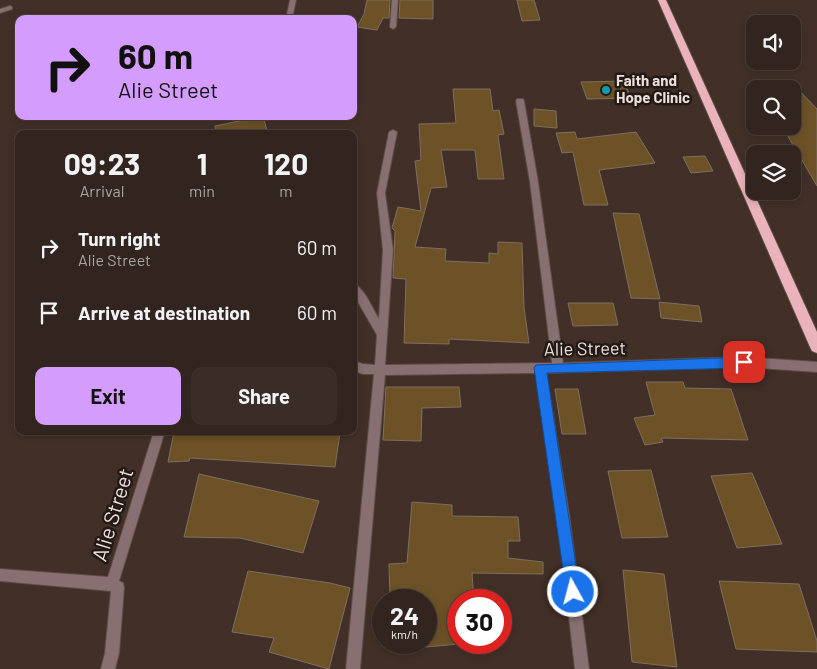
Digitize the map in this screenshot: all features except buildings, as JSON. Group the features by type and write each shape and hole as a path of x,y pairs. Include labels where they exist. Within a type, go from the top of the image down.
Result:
{"highway":[{"path":"662,0 817,347"}],"street":[{"path":"291,15 293,0"},
{"path":"393,27 395,0"},
{"path":"0,10 10,8"},
{"path":"520,101 534,182 558,368"},
{"path":"354,669 383,335 388,250 381,193 393,132"},
{"path":"357,292 383,335"},
{"name":"Alie Street","path":"357,367 364,370 558,368 744,362 817,367"},
{"path":"540,368 563,514 582,669"},
{"name":"Alie Street","path":"108,669 112,654 118,588 112,584 159,435"},
{"path":"0,575 112,584"}],"place":[{"name":"Faith and Hope Clinic","path":"606,90"}],"route":[{"path":"573,592 540,368 744,362"}]}
